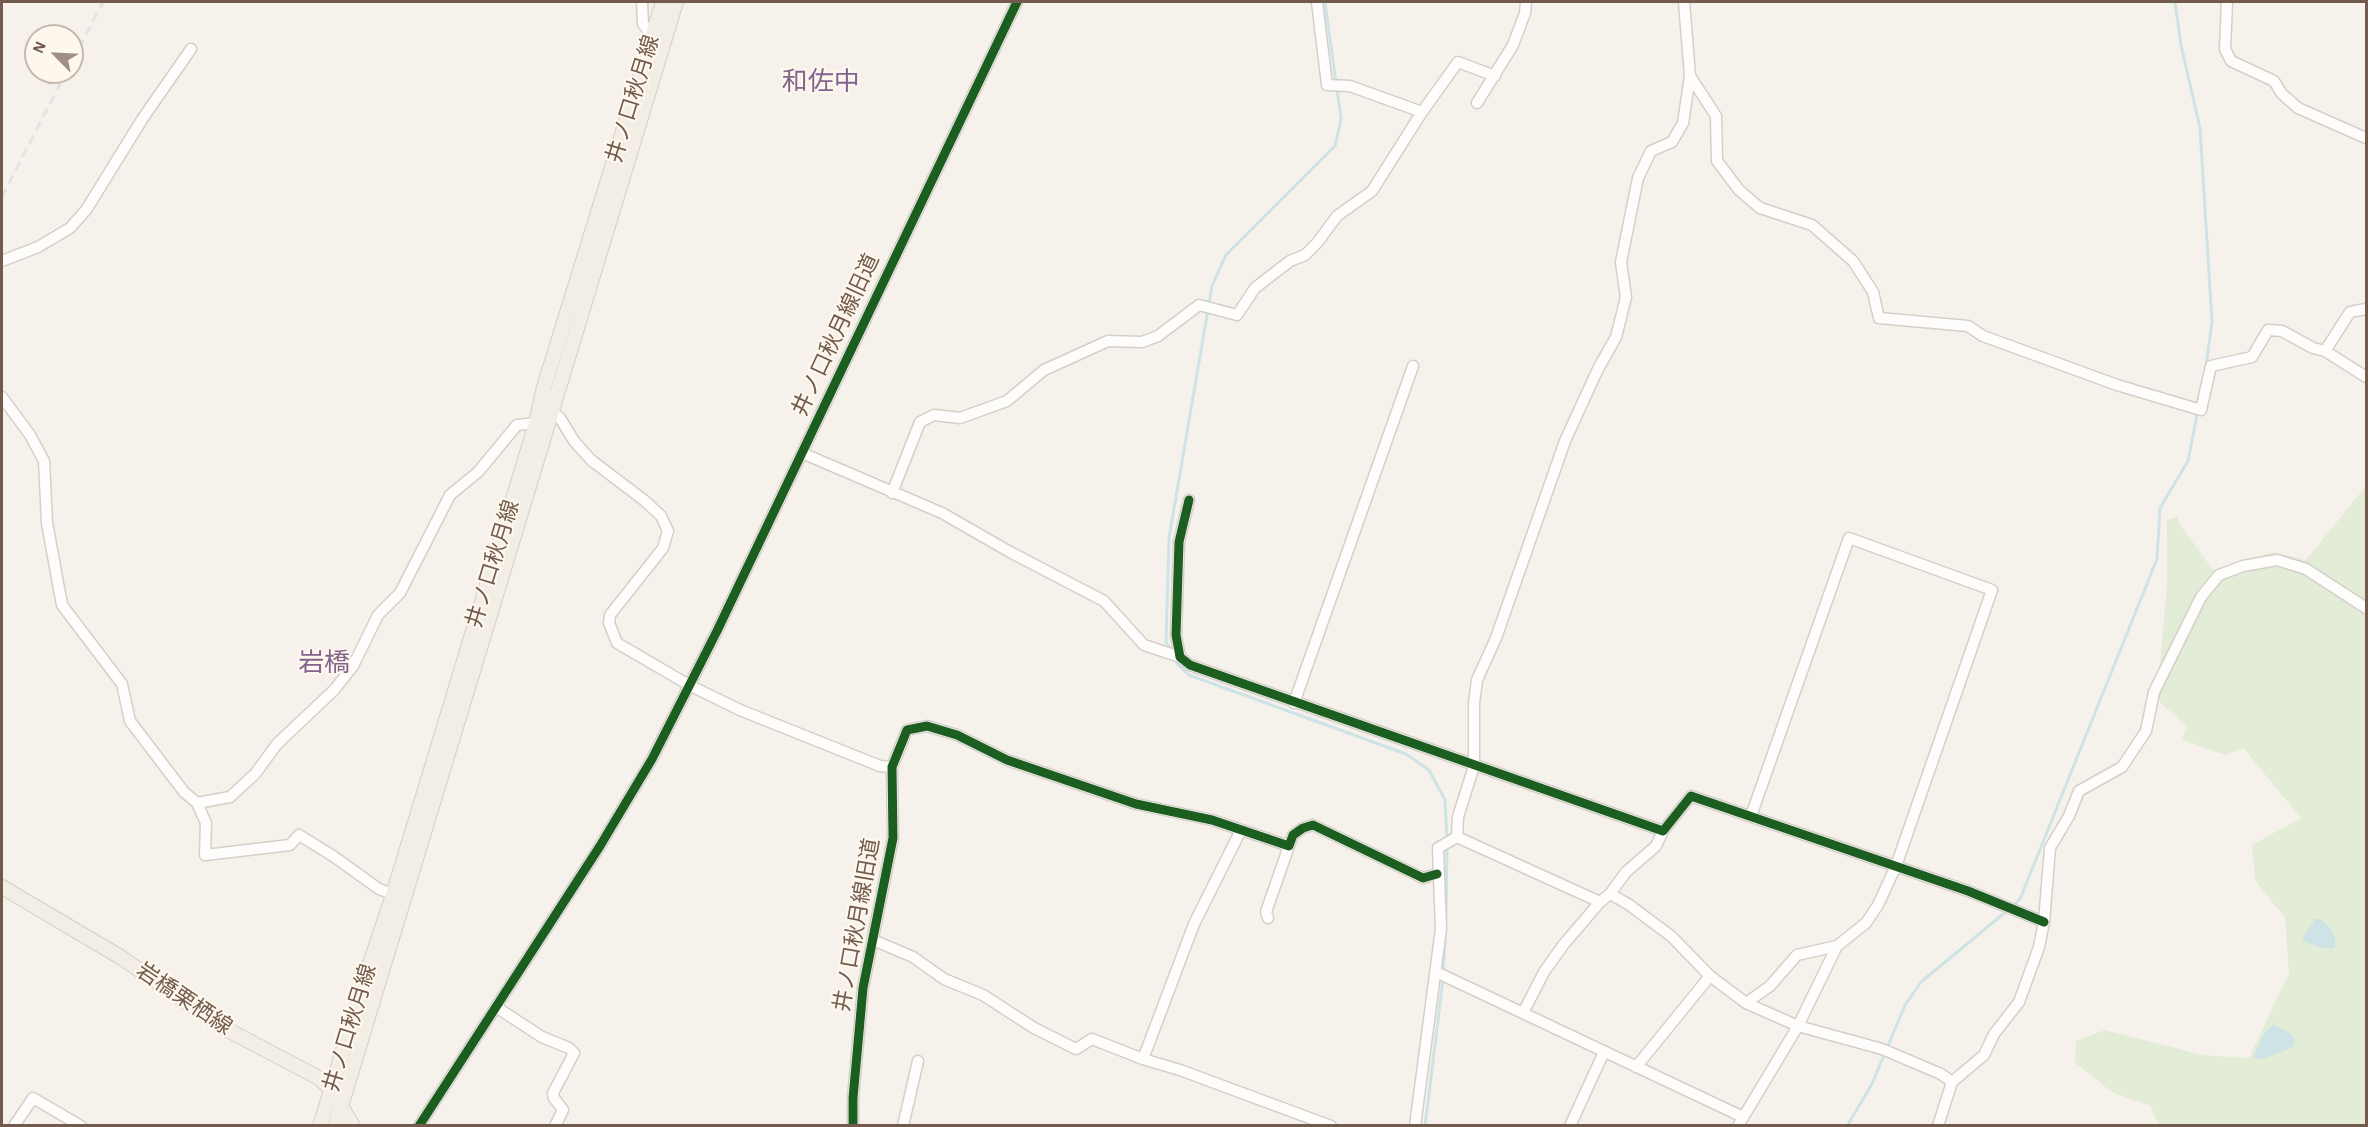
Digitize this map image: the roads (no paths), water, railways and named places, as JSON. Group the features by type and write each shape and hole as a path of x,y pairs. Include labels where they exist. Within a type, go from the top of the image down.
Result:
{"main road":[{"name":"井ノ口秋月線","path":"320,1125 398,896 553,411 658,37 663,2"},
{"name":"井ノ口秋月線","path":"335,1125 398,896 540,403 658,37 676,2"},
{"name":"岩橋栗栖線","path":"2,886 122,958 224,1028 319,1078 331,1089 353,1125"}],"street":[{"path":"642,2 643,24 658,37"},
{"name":"井ノ口秋月線旧道","path":"419,1125 600,846 646,769 802,453 1017,2"},
{"path":"1317,2 1328,84 1350,86 1422,112"},
{"path":"1477,103 1513,45 1525,13 1526,2"},
{"path":"1455,838 1458,817 1474,766 1474,703 1477,680 1496,638 1565,441 1598,369 1616,337 1626,297 1621,262 1638,178 1651,151 1672,142 1683,123 1690,76 1684,2"},
{"path":"2227,2 2225,50 2231,61 2274,81 2282,94 2298,108 2367,138"},
{"path":"2,261 38,247 70,228 86,210 143,118 191,49"},
{"path":"892,493 921,422 934,415 960,418 1007,401 1044,370 1108,341 1142,342 1158,336 1199,305 1238,315 1256,288 1290,261 1305,255 1337,216 1372,191 1422,112 1458,62 1495,76"},
{"path":"1690,76 1716,116 1717,161 1722,169 1739,190 1761,208 1812,225 1853,261 1873,292 1879,318 1968,326 1983,336 2117,385 2201,410 2211,366 2252,357 2268,330 2282,332 2313,348 2325,351 2367,377"},
{"path":"2325,351 2350,312 2367,309"},
{"path":"1294,703 1413,366"},
{"path":"2,397 30,435 44,461 47,523 62,605 122,684 130,722 184,792 197,803 206,823 205,855 290,845 299,835 379,889 398,896"},
{"path":"540,403 560,418 574,441 591,460 661,516 668,531 663,548 610,615 609,623 617,643 689,685 750,714 880,766 892,767 907,730 927,726 957,735 1007,760 1136,804 1212,820 1289,846 1290,843"},
{"path":"197,803 230,797 255,774 277,744 334,690 353,666 378,615 400,593 450,495 478,472 517,425 536,423"},
{"path":"802,453 942,513 1010,552 1104,601 1144,645 1180,657 1190,665 1294,703 1663,831"},
{"path":"1180,657 1176,635 1179,542 1189,500"},
{"path":"1436,972 1636,1067 1740,1121 1798,1026 1838,946 1866,923 1878,905 1896,866 1992,590 1849,537 1751,816"},
{"path":"1938,1125 1953,1082 1984,1055 1994,1034 2019,1002 2039,947 2044,922 2050,848 2079,790 2122,767 2146,731 2154,692 2201,597 2219,575 2243,566 2277,560 2306,569 2367,608"},
{"name":"井ノ口秋月線旧道","path":"853,1125 863,988 893,838 892,767"},
{"path":"1523,1013 1544,972 1564,944 1600,902 1610,894 1626,872 1656,846 1663,831 1691,796 1896,866 2044,922"},
{"path":"1268,918 1266,912 1293,835 1313,825 1423,878 1437,874"},
{"path":"1143,1059 1194,924 1241,830"},
{"path":"1415,1125 1441,929 1437,874 1438,848 1455,838"},
{"path":"1455,838 1600,902"},
{"path":"1610,894 1628,904 1671,936 1710,976 1746,1004 1798,1026 1882,1049 1941,1074 1953,1082"},
{"path":"873,940 913,957 944,979 983,995 1034,1028 1076,1049 1092,1039 1331,1125"},
{"path":"1746,1004 1770,986 1797,955 1838,946"},
{"path":"1636,1067 1710,976"},
{"path":"496,1007 542,1037 569,1048 574,1053 553,1093 563,1110 555,1125"},
{"path":"1570,1125 1604,1052"},
{"path":"903,1125 918,1061"},
{"path":"14,1125 33,1098 81,1125"}],"waterway":[{"path":"1325,2 1336,83"},
{"path":"2175,2 2181,45 2200,128 2212,322 2206,366"},
{"path":"1170,650 1166,642 1169,538 1212,286 1226,255 1335,146 1341,119 1337,89"},
{"path":"2013,906 2020,899 2157,559 2160,508 2188,461 2198,410"},
{"path":"1174,658 1189,675 1406,754 1429,770 1445,800 1447,838"},
{"path":"1446,919 1447,845"},
{"path":"1847,1126 1872,1084 1905,1005 1921,982 2008,910"},
{"path":"1443,973 1445,940"},
{"path":"1425,1126 1443,979"}],"railway":[{"path":"84,38 103,2"},
{"path":"2,197 60,84"}],"district":[{"name":"和佐中","path":"821,82"},
{"name":"岩橋","path":"324,663"}]}
